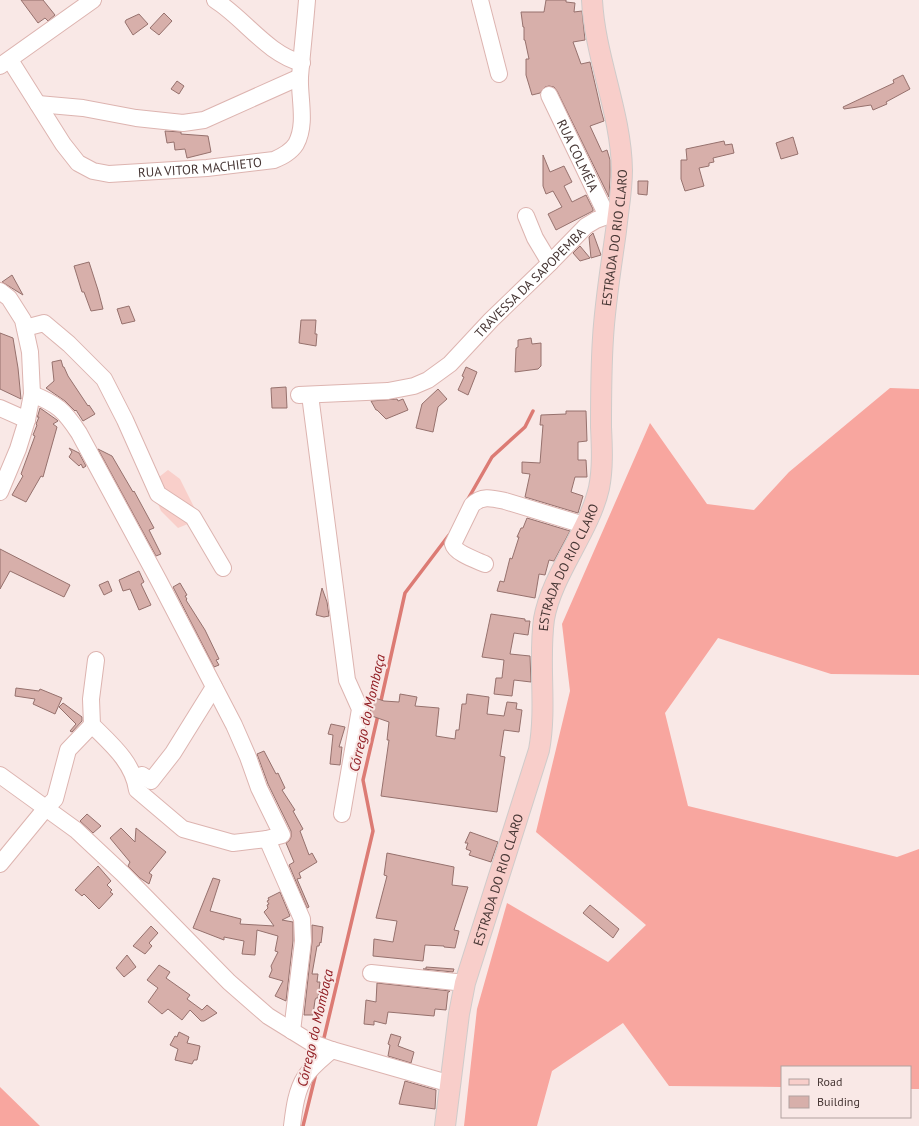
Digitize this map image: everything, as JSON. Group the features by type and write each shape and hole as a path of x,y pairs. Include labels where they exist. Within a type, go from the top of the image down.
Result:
{"main road":[{"name":"ESTRADA DO RIO CLARO","path":"446,1126 459,1014 466,982 540,750 543,716 542,643 544,619 549,599 595,500 601,474 601,383 603,337 608,288 612,216 622,192 622,168 616,121 597,40 592,0"}],"street":[{"path":"5,63 93,0"},
{"path":"38,104 83,108 136,118 184,123 204,120 301,70 215,0"},
{"name":"RUA VITOR MACHIETO","path":"5,63 38,104 63,144 78,163 92,171 109,174 274,160 283,157 290,151 296,143 301,129 301,70 307,0"},
{"path":"480,0 499,74"},
{"name":"RUA COLMÉIA","path":"549,95 612,216"},
{"path":"526,216 534,238 550,263"},
{"name":"TRAVESSA DA SAPOPEMBA","path":"342,814 360,709 347,680 305,395 388,391 414,386 428,380 450,364 491,320 586,226 596,220 612,216"},
{"path":"0,291 9,298 23,320 30,352 32,394 27,420 18,449 0,492"},
{"path":"25,328 44,323 70,344 104,379 125,420 158,494 193,518 223,568"},
{"path":"32,394 46,399 59,407 69,418 79,433 234,725 248,757 259,788 282,835 267,839 233,843 183,829 137,790 136,781 123,756 92,725 91,699 96,660"},
{"path":"0,408 27,420"},
{"path":"485,564 457,551 453,547 453,544 472,505 482,498 492,498 505,501 584,525"},
{"path":"136,781 142,775 151,781 174,754 214,687"},
{"path":"0,864 46,808 56,799 68,750 92,725"},
{"path":"0,775 76,830 100,852 229,982 268,1016 310,1042 332,1050 451,1084"},
{"path":"267,839 302,919 303,941 292,1031"},
{"path":"371,973 466,982"},
{"path":"292,1126 298,1093 305,1077 332,1050"}],"shaded area":[{"path":"890,388 919,389 919,675 831,674 718,638 665,713 688,806 897,857 919,849 919,1089 911,1089 911,1066 781,1066 781,1087 669,1086 623,1023 552,1071 537,1126 464,1126 477,1009 507,903 608,962 646,925 536,832 570,691 562,624 650,423 707,504 754,510 789,472"},
{"path":"168,470 180,479 200,519 178,528 161,511 150,484"},
{"path":"0,1087 40,1126 0,1126"}],"building":[{"path":"21,0 43,0 55,15 48,21 45,18 38,23"},
{"path":"546,0 566,0 566,2 575,3 574,12 582,11 585,40 573,42 581,64 590,62 604,121 590,126 602,152 607,150 610,160 609,197 554,87 545,87 540,93 532,95 526,75 526,59 529,59 524,40 524,27 521,12 544,12"},
{"path":"164,13 172,21 159,35 150,28"},
{"path":"139,14 148,24 133,35 125,22 126,20"},
{"path":"903,75 910,89 886,102 887,104 873,110 871,105 844,109 843,107 894,83 893,80"},
{"path":"177,81 184,86 179,94 171,89"},
{"path":"165,131 208,136 211,152 187,158 185,149 175,150 174,142 167,143"},
{"path":"793,137 798,154 781,159 776,143"},
{"path":"724,141 725,145 732,144 734,153 713,158 714,162 709,163 709,166 699,168 704,186 685,191 681,179 681,160 687,160 686,149"},
{"path":"543,155 550,172 564,166 572,182 564,186 572,202 586,195 593,209 593,211 556,230 548,214 562,207 553,191 546,194 543,186"},
{"path":"638,181 648,181 647,195 638,194"},
{"path":"593,233 601,255 591,258 589,237"},
{"path":"580,246 590,258 580,261 573,253"},
{"path":"89,262 103,309 91,311 84,292 82,292 74,266"},
{"path":"12,275 23,295 2,282"},
{"path":"129,306 135,321 122,324 117,309"},
{"path":"301,320 316,320 316,346 299,343"},
{"path":"0,333 13,338 21,399 0,389"},
{"path":"531,338 532,344 541,343 541,366 538,369 515,372 516,348 518,347 518,340"},
{"path":"61,360 68,376 95,414 83,421 76,410 75,411 65,401 46,388 54,381 52,362"},
{"path":"466,367 477,372 468,395 458,390 464,377 462,376"},
{"path":"286,387 287,408 272,408 271,388"},
{"path":"438,389 447,399 438,407 433,432 416,428 422,404"},
{"path":"397,399 398,401 403,399 408,410 386,419 376,410 371,401"},
{"path":"40,408 58,421 53,424 57,427 43,477 41,476 26,502 12,495 23,476 21,474 35,436 33,435 37,425 36,424 39,417 37,417"},
{"path":"566,411 586,411 587,441 578,442 578,460 586,460 587,477 575,477 571,492 583,496 578,513 525,497 530,474 522,473 522,462 540,463 543,425 540,425 541,415 566,414"},
{"path":"69,448 79,453 86,466 83,468 81,464 79,466 69,457 72,452"},
{"path":"98,449 112,456 133,492 134,491 154,528 149,530 161,554 156,556"},
{"path":"527,518 570,531 554,561 549,560 545,575 539,574 535,598 497,591 500,581 504,582 510,558 512,559 519,537 517,537"},
{"path":"0,549 70,585 64,597 10,571 0,589"},
{"path":"139,571 144,582 141,584 151,605 139,610 130,589 123,591 119,580"},
{"path":"108,581 112,591 104,595 99,585"},
{"path":"180,583 187,595 185,596 187,599 186,600 205,630 219,659 216,660 219,665 214,667 173,587"},
{"path":"322,588 327,602 329,616 324,617 316,615"},
{"path":"491,614 530,621 528,635 514,633 510,654 530,656 531,682 514,680 512,696 494,694 496,678 502,678 504,660 482,657"},
{"path":"16,688 39,691 40,689 62,698 55,714 33,704 35,699 15,696"},
{"path":"400,694 417,697 415,706 439,708 436,736 455,739 456,730 459,730 462,704 466,704 467,694 489,697 487,714 504,716 507,702 517,703 516,709 522,710 519,732 504,730 500,756 505,757 497,812 381,796 389,740 387,740 389,722 369,715 375,698 384,701 399,702"},
{"path":"63,703 82,717 82,721 72,732 70,731 76,724 59,707"},
{"path":"331,724 345,727 339,747 342,747 340,765 330,764 333,735 328,734"},
{"path":"264,751 276,774 278,773 285,788 282,790 295,810 293,811 303,829 300,831 309,855 312,853 317,862 299,873 301,878 297,879 309,907 307,908 289,865 294,862 286,843 291,837 291,831 268,784 257,754"},
{"path":"87,814 101,826 93,833 80,821"},
{"path":"121,828 135,842 136,828 166,852 149,873 152,875 149,884 140,878 128,866 130,862 110,838"},
{"path":"470,832 498,842 491,862 469,855 471,851 466,849 468,843 465,843"},
{"path":"387,853 454,867 452,885 468,887 454,930 459,931 455,948 425,945 423,961 373,956 374,939 393,942 397,921 376,918 387,876 384,875"},
{"path":"98,866 111,881 107,885 112,890 110,892 113,894 99,909 84,894 82,896 75,890"},
{"path":"213,878 220,880 210,911 241,919 240,924 274,926 264,912 268,908 268,898 280,892 290,916 282,920 293,922 293,941 286,1001 275,996 283,981 269,977 272,970 271,966 278,952 275,951 278,936 257,930 255,955 242,954 244,941 224,937 224,940 193,928"},
{"path":"590,905 619,929 613,938 583,913"},
{"path":"312,925 323,927 321,943 320,942 319,946 317,946 312,974 318,974 317,982 320,982 318,998 315,1000 313,1015 304,1015 312,942"},
{"path":"151,926 158,933 149,943 152,946 145,954 133,946"},
{"path":"127,955 136,967 124,977 116,968"},
{"path":"159,965 170,972 166,978 190,995 187,999 202,1010 207,1005 217,1013 204,1021 201,1021 190,1010 182,1020 168,1009 162,1014 148,1002 158,988 147,980"},
{"path":"426,967 454,969 453,972 423,969 426,969"},
{"path":"377,983 450,991 448,992 446,1010 435,1009 434,1016 388,1012 386,1024 374,1021 374,1025 364,1024 366,1000 376,1002"},
{"path":"179,1032 189,1037 187,1043 200,1046 197,1060 194,1060 192,1064 175,1060 178,1049 170,1045 175,1036 177,1037"},
{"path":"391,1034 401,1037 398,1046 414,1052 411,1063 388,1056 390,1045 388,1044"},
{"path":"405,1081 436,1090 435,1109 399,1104"}],"waterway":[{"name":"Córrego do Mombaça","path":"468,499 492,457 525,427 533,411"},
{"name":"Córrego do Mombaça","path":"380,705 405,593 449,535"},
{"name":"Córrego do Mombaça","path":"323,1042 373,831 363,780 378,715"},
{"name":"Córrego do Mombaça","path":"303,1126 316,1073"}]}
